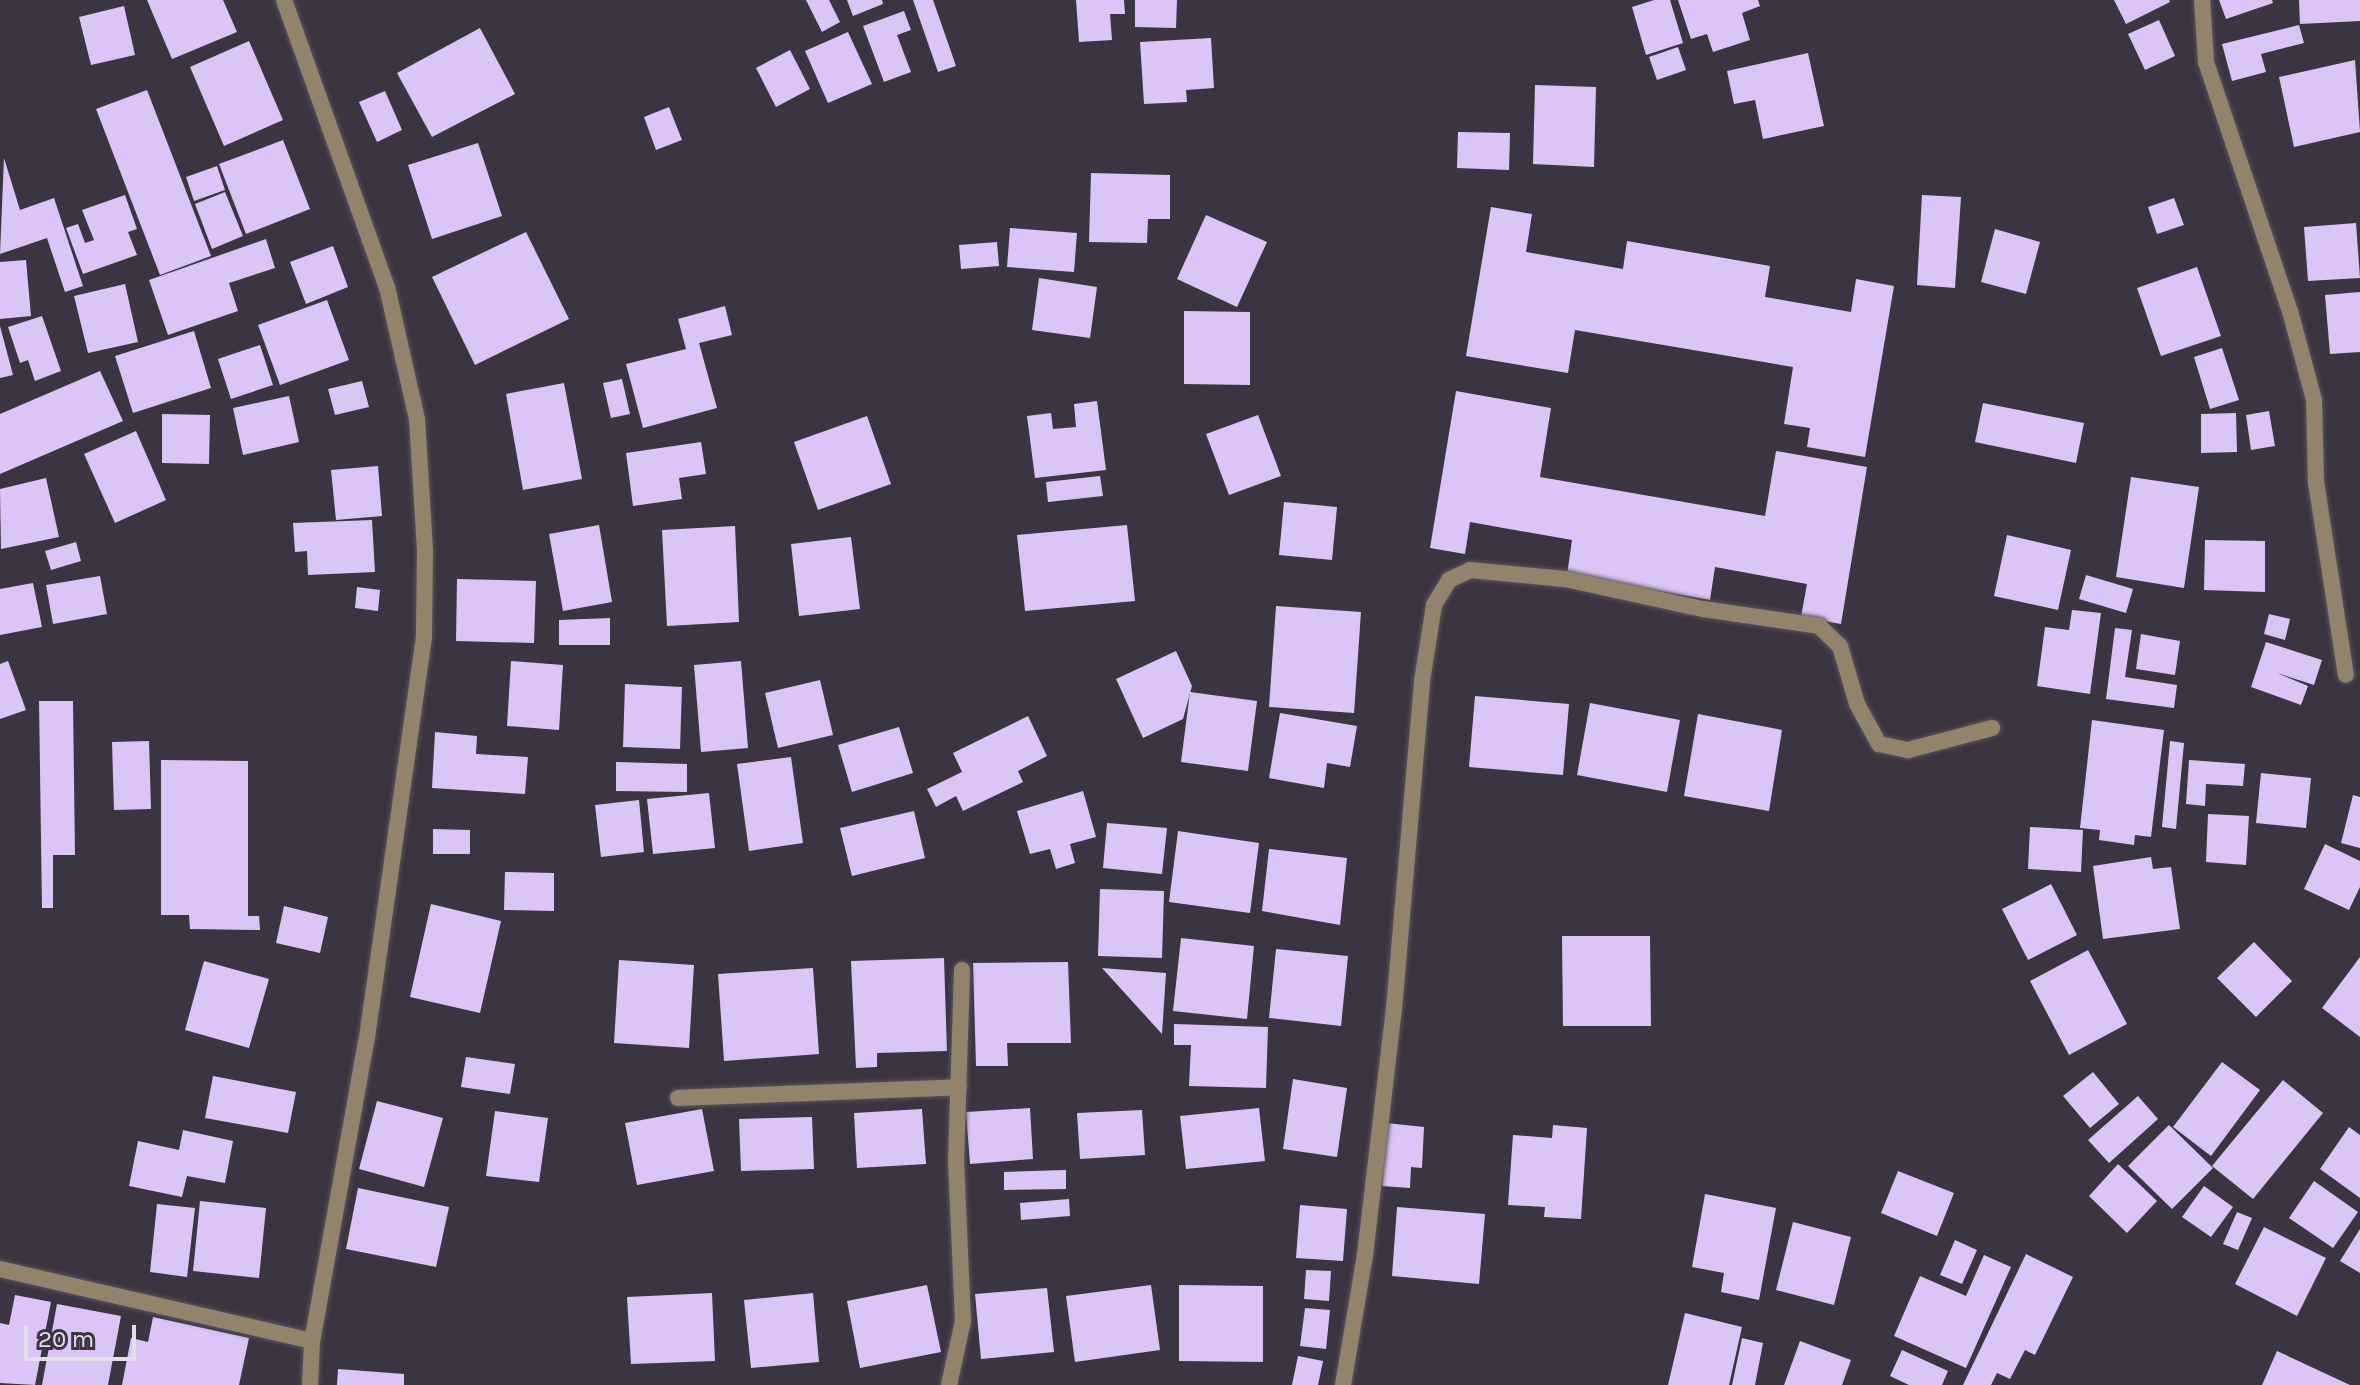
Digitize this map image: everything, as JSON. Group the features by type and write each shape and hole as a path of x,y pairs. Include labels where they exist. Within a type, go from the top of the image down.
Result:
{"street":[{"path":"284,0 387,287 417,419 425,550 424,637 379,949 312,1341 310,1385"},
{"path":"2202,0 2206,62 2290,311 2314,400 2316,482 2346,675"},
{"path":"1343,1385 1365,1255 1394,1009 1422,681 1434,605 1449,580 1470,570 1565,579 1703,609 1819,626 1840,646 1857,704 1879,744 1908,750 1992,728"},
{"path":"949,1385 963,1321 956,1162 962,970"},
{"path":"678,1098 959,1087"},
{"path":"0,1269 312,1341"}],"building":[{"path":"147,0 223,0 237,32 172,59"},
{"path":"806,0 829,0 840,22 822,32"},
{"path":"847,0 882,0 883,4 853,16"},
{"path":"913,0 933,0 956,66 938,72"},
{"path":"1076,0 1124,0 1125,14 1110,14 1112,40 1079,42"},
{"path":"1135,0 1177,0 1176,28 1135,27"},
{"path":"1654,0 1670,0 1683,43 1646,55 1632,7"},
{"path":"1678,0 1758,0 1760,6 1742,13 1750,40 1713,52 1707,34 1691,39"},
{"path":"2114,0 2169,0 2170,2 2126,24"},
{"path":"2219,0 2272,0 2273,3 2226,19"},
{"path":"2299,0 2360,0 2360,21 2300,24"},
{"path":"124,6 135,55 91,65 79,17"},
{"path":"904,11 911,30 897,35 911,72 884,82 863,26"},
{"path":"2159,20 2175,56 2145,70 2128,34"},
{"path":"2299,25 2304,43 2261,54 2266,72 2232,81 2222,44"},
{"path":"480,28 515,94 432,137 397,73"},
{"path":"848,32 872,84 828,103 805,51"},
{"path":"1211,38 1214,88 1186,90 1187,102 1144,104 1140,42"},
{"path":"249,41 283,120 224,146 190,67"},
{"path":"1678,47 1686,70 1657,80 1649,57"},
{"path":"790,50 810,89 776,107 756,68"},
{"path":"1808,53 1824,126 1763,139 1755,100 1734,104 1727,71"},
{"path":"2355,60 2360,132 2294,147 2279,77"},
{"path":"1535,85 1596,87 1594,167 1533,164"},
{"path":"147,90 211,256 160,275 96,109"},
{"path":"385,91 402,130 377,142 359,102"},
{"path":"669,107 682,140 656,150 644,117"},
{"path":"1458,132 1510,133 1509,170 1457,168"},
{"path":"283,140 310,209 246,234 219,164"},
{"path":"478,143 502,216 432,239 408,165"},
{"path":"4,158 20,210 54,198 83,286 65,292 47,238 0,254"},
{"path":"217,166 225,190 194,201 186,177"},
{"path":"1091,173 1170,175 1170,219 1148,219 1147,243 1089,242"},
{"path":"225,192 243,236 212,249 195,204"},
{"path":"125,195 137,229 128,232 137,255 83,274 66,228 78,224 85,243 94,240 82,210"},
{"path":"1922,195 1961,197 1955,288 1917,285"},
{"path":"2174,198 2184,225 2157,234 2148,207"},
{"path":"1491,207 1532,214 1526,252 1623,269 1627,241 1770,266 1765,297 1851,312 1856,279 1894,286 1865,457 1807,447 1810,428 1784,424 1793,367 1575,330 1568,373 1466,356"},
{"path":"1206,215 1267,242 1237,307 1177,279"},
{"path":"2356,223 2360,278 2308,281 2304,227"},
{"path":"1010,228 1077,233 1074,272 1007,267"},
{"path":"1995,229 2040,242 2026,294 1981,282"},
{"path":"526,232 569,319 475,365 432,277"},
{"path":"266,239 275,268 229,283 238,311 168,335 149,280"},
{"path":"997,242 999,266 961,269 959,245"},
{"path":"333,246 348,287 306,304 290,262"},
{"path":"26,260 31,316 0,319 0,262"},
{"path":"2197,267 2221,336 2161,356 2137,288"},
{"path":"1039,278 1097,287 1090,338 1032,330"},
{"path":"125,284 138,342 88,353 74,296"},
{"path":"2360,292 2360,352 2330,354 2325,295"},
{"path":"327,300 349,360 280,385 258,325"},
{"path":"725,306 732,335 699,343 717,408 643,428 626,364 686,349 678,319"},
{"path":"1184,311 1250,312 1250,385 1184,384"},
{"path":"42,316 61,371 35,381 28,360 20,363 8,327"},
{"path":"0,326 13,375 0,378"},
{"path":"194,331 211,388 133,413 115,356"},
{"path":"260,345 273,385 231,399 218,359"},
{"path":"2222,348 2239,400 2210,409 2194,357"},
{"path":"100,371 123,421 0,474 0,414"},
{"path":"622,379 630,414 611,418 603,383"},
{"path":"362,381 369,407 335,415 328,389"},
{"path":"564,383 582,479 523,490 506,394"},
{"path":"1456,391 1551,408 1540,477 1765,516 1776,451 1867,467 1841,624 1801,617 1807,584 1715,567 1710,600 1567,575 1572,540 1470,522 1465,554 1430,548"},
{"path":"289,396 299,442 243,455 233,408"},
{"path":"1097,401 1106,470 1035,478 1027,416 1051,413 1053,429 1076,427 1074,404"},
{"path":"1983,403 2084,423 2076,463 1975,442"},
{"path":"2269,411 2275,446 2251,450 2246,415"},
{"path":"2236,413 2237,452 2201,453 2201,414"},
{"path":"162,414 210,415 209,464 162,463"},
{"path":"1258,415 1281,476 1229,495 1206,434"},
{"path":"867,416 891,484 818,510 794,442"},
{"path":"136,431 166,500 115,523 84,454"},
{"path":"701,442 706,474 679,478 682,499 633,506 626,453"},
{"path":"378,466 382,516 336,520 331,470"},
{"path":"1100,476 1103,496 1048,502 1046,482"},
{"path":"2131,477 2199,487 2184,588 2116,577"},
{"path":"46,478 59,537 1,549 0,489"},
{"path":"1284,502 1337,507 1332,560 1279,555"},
{"path":"372,520 375,572 308,575 307,551 295,552 293,523"},
{"path":"599,525 612,602 563,611 549,534"},
{"path":"1127,525 1135,601 1025,611 1017,535"},
{"path":"735,526 739,622 667,626 662,530"},
{"path":"2007,535 2071,550 2058,610 1994,596"},
{"path":"851,537 860,609 799,616 791,544"},
{"path":"2205,540 2265,541 2265,592 2204,590"},
{"path":"76,542 81,561 51,570 45,551"},
{"path":"2086,575 2133,589 2126,613 2079,599"},
{"path":"100,576 107,614 53,624 46,585"},
{"path":"457,579 536,581 534,643 456,641"},
{"path":"33,583 42,627 0,635 0,589"},
{"path":"357,587 380,590 378,611 355,608"},
{"path":"1276,606 1361,612 1354,713 1269,707"},
{"path":"2072,610 2101,613 2090,694 2037,686 2045,627 2069,630"},
{"path":"2269,614 2290,619 2285,640 2264,634"},
{"path":"610,618 610,645 559,645 559,620"},
{"path":"2115,628 2132,630 2125,677 2177,685 2174,708 2106,699"},
{"path":"2141,634 2180,641 2175,675 2136,669"},
{"path":"2266,642 2322,660 2314,685 2277,673 2308,686 2301,705 2251,687"},
{"path":"1176,651 1192,686 1183,719 1143,738 1116,679"},
{"path":"8,661 26,710 0,719 0,664"},
{"path":"511,661 563,665 559,730 507,726"},
{"path":"741,661 748,748 701,752 694,665"},
{"path":"820,680 833,735 778,748 765,693"},
{"path":"625,684 682,687 680,749 623,747"},
{"path":"1190,692 1257,701 1248,771 1181,762"},
{"path":"1475,696 1569,704 1563,775 1469,767"},
{"path":"39,701 73,701 75,855 53,855 53,908 42,908"},
{"path":"1590,703 1680,720 1667,792 1577,775"},
{"path":"1280,713 1357,726 1350,767 1327,763 1324,788 1269,778"},
{"path":"1698,714 1782,730 1769,811 1684,796"},
{"path":"1028,716 1047,756 1018,771 1023,782 963,811 956,796 936,807 927,789 962,772 953,753"},
{"path":"2092,720 2164,730 2151,837 2135,835 2134,845 2099,840 2100,830 2080,828"},
{"path":"899,727 913,773 852,792 838,745"},
{"path":"435,732 477,736 476,754 528,757 525,794 432,788"},
{"path":"149,741 151,809 114,810 112,742"},
{"path":"2170,741 2184,743 2176,829 2162,827"},
{"path":"791,757 803,843 749,851 737,764"},
{"path":"161,760 248,761 248,916 259,916 260,930 190,929 189,915 161,915"},
{"path":"2189,760 2245,764 2243,786 2206,784 2205,806 2186,804"},
{"path":"616,762 687,764 687,792 616,791"},
{"path":"2261,773 2311,778 2306,828 2256,823"},
{"path":"1083,791 1096,837 1070,844 1075,863 1056,869 1050,849 1030,854 1017,811"},
{"path":"709,793 715,848 653,854 647,799"},
{"path":"2353,795 2360,797 2360,848 2341,843"},
{"path":"639,800 644,852 601,857 595,805"},
{"path":"914,811 925,858 852,876 840,828"},
{"path":"2208,814 2249,816 2246,865 2206,862"},
{"path":"1107,823 1167,828 1162,874 1103,868"},
{"path":"2030,827 2083,830 2081,872 2028,869"},
{"path":"433,829 470,830 470,854 433,854"},
{"path":"1178,831 1259,843 1250,913 1169,902"},
{"path":"2325,844 2360,861 2360,887 2349,910 2304,889"},
{"path":"1269,849 1347,858 1340,925 1262,911"},
{"path":"2151,857 2153,869 2171,867 2180,929 2103,939 2093,866"},
{"path":"505,872 554,873 554,911 504,910"},
{"path":"2051,884 2077,935 2028,960 2002,909"},
{"path":"1100,889 1164,891 1162,958 1098,956"},
{"path":"431,904 501,921 480,1013 410,997"},
{"path":"284,906 328,917 320,953 276,943"},
{"path":"1562,936 1650,936 1651,1026 1563,1026"},
{"path":"1181,938 1254,946 1247,1019 1173,1011"},
{"path":"2254,942 2292,981 2256,1017 2217,978"},
{"path":"1276,949 1348,956 1341,1026 1269,1018"},
{"path":"2088,950 2127,1024 2069,1055 2030,981"},
{"path":"2360,957 2360,1037 2322,1008"},
{"path":"944,958 947,1051 877,1053 877,1067 856,1068 851,961"},
{"path":"619,960 694,965 689,1048 614,1043"},
{"path":"204,961 269,979 249,1048 185,1030"},
{"path":"1068,962 1071,1043 1007,1043 1008,1066 976,1066 973,963"},
{"path":"813,968 819,1054 724,1061 718,974"},
{"path":"1102,968 1166,973 1162,1034"},
{"path":"1174,1024 1268,1027 1266,1088 1189,1086 1191,1045 1174,1045"},
{"path":"466,1057 515,1064 510,1094 461,1087"},
{"path":"2222,1062 2260,1090 2211,1156 2173,1127"},
{"path":"2093,1072 2119,1104 2090,1128 2063,1096"},
{"path":"213,1076 296,1092 288,1133 205,1118"},
{"path":"1293,1079 1347,1088 1337,1157 1283,1149"},
{"path":"2283,1080 2323,1113 2253,1199 2212,1166"},
{"path":"2138,1096 2158,1119 2109,1163 2088,1140"},
{"path":"377,1101 443,1118 424,1187 359,1169"},
{"path":"1030,1108 1033,1159 970,1164 966,1112"},
{"path":"1259,1108 1265,1161 1186,1169 1180,1116"},
{"path":"702,1109 714,1171 637,1185 625,1123"},
{"path":"922,1109 926,1164 857,1168 854,1113"},
{"path":"1142,1110 1145,1155 1080,1159 1077,1113"},
{"path":"495,1111 548,1118 539,1182 486,1176"},
{"path":"812,1117 814,1169 741,1171 739,1119"},
{"path":"1386,1123 1424,1127 1422,1168 1411,1167 1410,1188 1382,1186"},
{"path":"1553,1125 1587,1128 1581,1219 1544,1217 1545,1207 1508,1205 1513,1135 1552,1138"},
{"path":"2169,1125 2213,1168 2172,1209 2128,1166"},
{"path":"2349,1127 2360,1135 2360,1198 2320,1169"},
{"path":"183,1130 233,1141 225,1183 187,1176 182,1197 129,1186 138,1141 179,1150"},
{"path":"2118,1164 2157,1201 2127,1233 2089,1196"},
{"path":"1066,1170 1066,1189 1004,1190 1004,1172"},
{"path":"1898,1171 1954,1193 1937,1236 1881,1213"},
{"path":"2314,1181 2358,1212 2333,1248 2289,1218"},
{"path":"2204,1186 2233,1207 2211,1237 2182,1217"},
{"path":"358,1188 449,1207 436,1267 346,1249"},
{"path":"1705,1194 1776,1208 1759,1300 1721,1292 1724,1273 1692,1267"},
{"path":"1069,1199 1070,1216 1021,1220 1020,1203"},
{"path":"200,1201 266,1208 259,1278 193,1271"},
{"path":"157,1204 195,1208 187,1277 150,1272"},
{"path":"1300,1205 1347,1209 1343,1261 1296,1258"},
{"path":"1397,1207 1485,1214 1479,1284 1392,1276"},
{"path":"2237,1212 2252,1218 2238,1250 2223,1244"},
{"path":"1793,1222 1851,1237 1834,1305 1776,1290"},
{"path":"2264,1227 2326,1258 2297,1316 2235,1284"},
{"path":"2360,1229 2360,1273 2340,1261"},
{"path":"1955,1240 1977,1250 1962,1284 1940,1275"},
{"path":"2026,1254 2073,1277 2035,1355 2025,1350 2010,1379 1997,1373 1991,1385 1963,1385"},
{"path":"1984,1255 2011,1267 1966,1368 1894,1336 1920,1276 1966,1296"},
{"path":"1306,1270 1331,1271 1329,1301 1304,1299"},
{"path":"927,1285 941,1352 860,1368 847,1301"},
{"path":"1151,1285 1160,1350 1075,1362 1066,1296"},
{"path":"1179,1285 1263,1286 1263,1362 1179,1361"},
{"path":"1047,1288 1054,1352 981,1359 975,1294"},
{"path":"712,1293 715,1361 631,1364 627,1297"},
{"path":"813,1293 819,1362 751,1368 744,1300"},
{"path":"15,1295 51,1302 35,1385 0,1383 0,1323 9,1325"},
{"path":"57,1304 121,1316 108,1385 42,1385"},
{"path":"1305,1308 1330,1310 1326,1349 1300,1346"},
{"path":"1685,1313 1742,1327 1729,1385 1668,1385"},
{"path":"153,1317 249,1338 239,1385 122,1385 131,1338 148,1342"},
{"path":"1742,1338 1763,1343 1755,1385 1732,1385"},
{"path":"1800,1341 1851,1360 1842,1385 1784,1385"},
{"path":"1902,1350 1948,1371 1942,1385 1909,1385 1890,1376"},
{"path":"2277,1351 2350,1385 2262,1385"},
{"path":"1298,1356 1323,1361 1318,1385 1292,1385"},
{"path":"338,1369 404,1374 404,1385 337,1385"}]}
